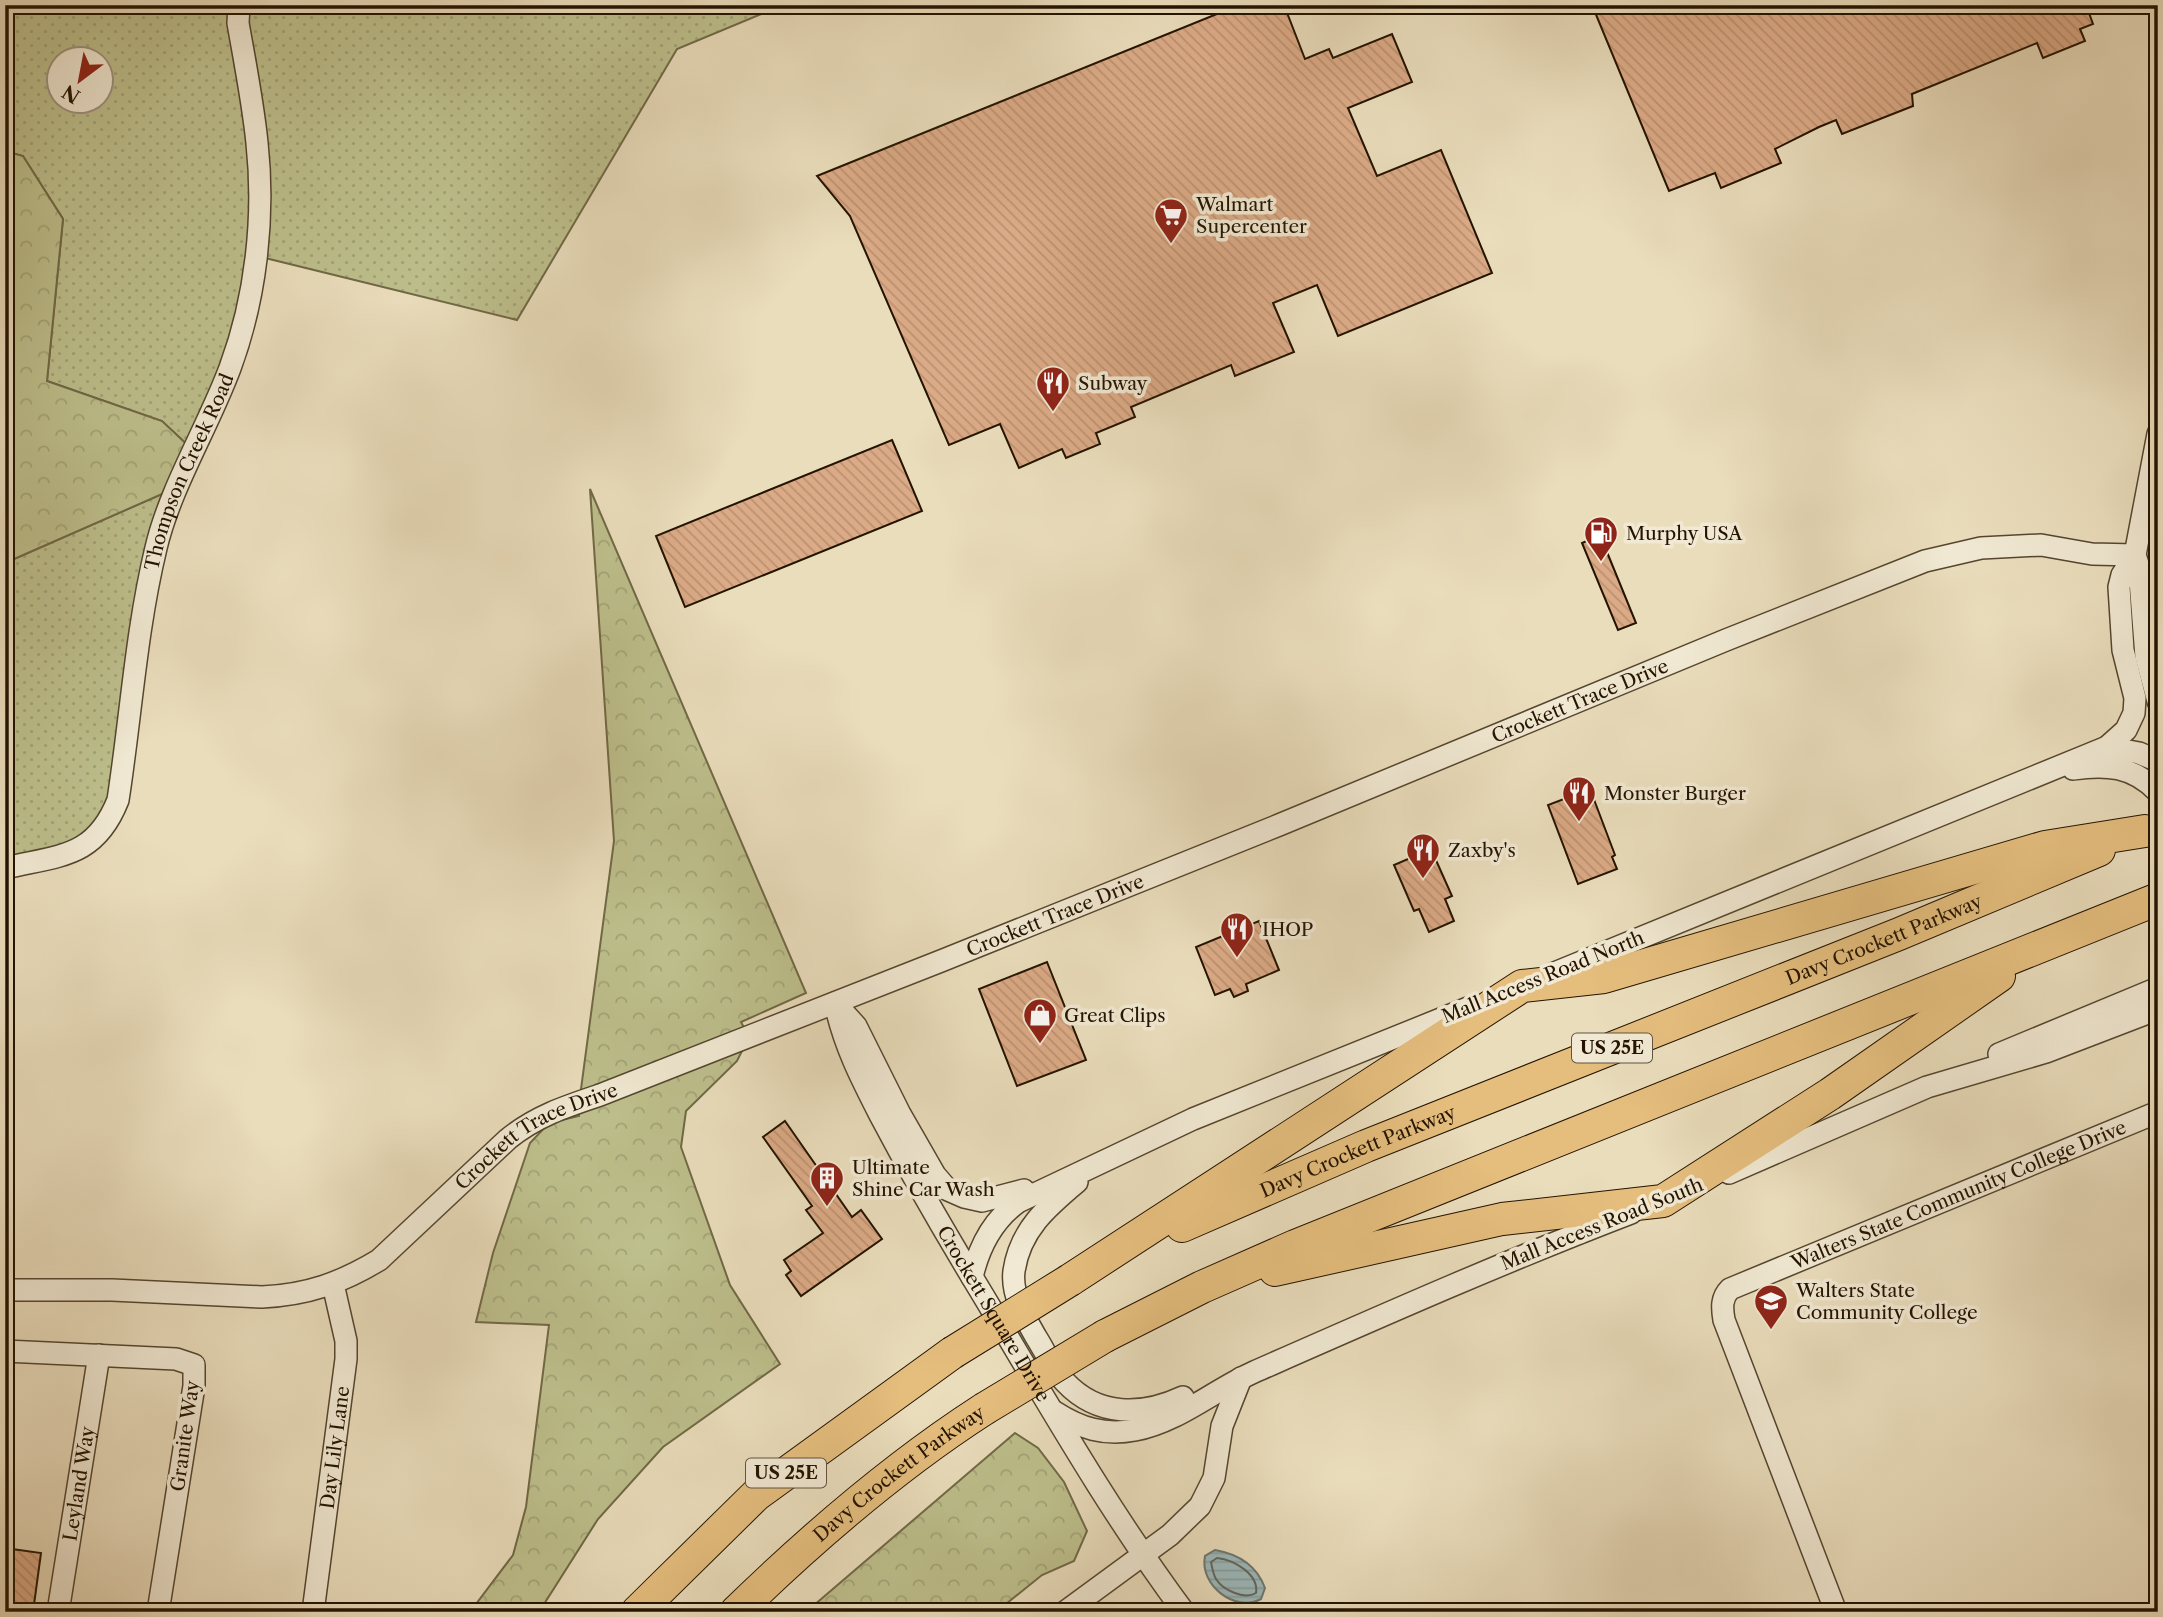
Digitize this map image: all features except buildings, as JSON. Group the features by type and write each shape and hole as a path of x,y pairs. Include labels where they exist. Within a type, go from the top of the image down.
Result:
{"highway":[{"path":"1070,1280 1522,986 1604,977 2045,847 2152,828"},
{"name":"Davy Crockett Parkway","path":"637,1612 756,1495 952,1353 1070,1280 1209,1213 1366,1146 1899,934 2152,828"},
{"name":"Davy Crockett Parkway","path":"736,1612 856,1503 909,1461 984,1409 1105,1336 1202,1287 1396,1204 2158,899"},
{"path":"1202,1287 1502,1219 1663,1201 1830,1094 2046,944"}],"street":[{"name":"Thompson Creek Road","path":"5,868 83,848 110,820 118,800 141,631 156,549 164,520 208,423 231,364 245,313 256,255 259,182 257,144 239,23 239,5"},
{"path":"2142,762 2107,747 2126,730 2134,713 2135,698 2123,650 2119,587 2122,575 2135,555 2158,434"},
{"name":"Crockett Trace Drive","path":"5,1290 112,1290 262,1297 300,1294 333,1284 379,1260 488,1156 533,1121 1279,825 1925,561 1980,548 2041,545 2092,554 2135,555"},
{"path":"2135,555 2139,567 2146,657 2158,701"},
{"name":"Mall Access Road North","path":"972,1277 982,1246 1007,1210 1103,1160 1305,1072 2107,747"},
{"path":"2046,773 2142,762"},
{"path":"2142,762 2145,778 2158,792"},
{"path":"1927,1087 1970,1066 2158,988"},
{"name":"Crockett Square Drive","path":"835,1003 856,1026 900,1114 935,1175 948,1190 982,1201 995,1199 1103,1160"},
{"name":"Crockett Square Drive","path":"835,1003 841,1033 857,1070 972,1277 1143,1556 1184,1612"},
{"name":"Mall Access Road South","path":"1055,1412 1089,1430 1110,1433 1136,1430 1181,1413 1241,1378 1515,1258 1663,1201 1927,1087 2046,1052 2158,1009"},
{"name":"Walters State Community College Drive","path":"1836,1612 1724,1320 1722,1308 1725,1294 1730,1289 2158,1112"},
{"path":"1103,1160 1054,1200 1031,1224 1023,1239 1014,1271 1018,1302 1063,1381 1090,1403 1102,1408 1139,1411 1169,1404 1203,1388 1241,1378"},
{"name":"Day Lily Lane","path":"313,1612 346,1359 344,1329 333,1284"},
{"name":"Granite Way","path":"5,1351 176,1359 194,1365 194,1386 158,1612"},
{"name":"Leyland Way","path":"58,1612 99,1355"},
{"path":"1065,1612 1188,1520 1207,1496 1214,1478 1222,1426 1241,1378"}],"green space":[{"path":"5,5 783,5 677,49 517,320 257,256 195,452 162,421 47,381 63,219 23,156 5,151"},
{"path":"5,151 23,156 63,219 47,381 162,421 195,452 178,487 5,563"},
{"path":"178,487 164,520 126,751 98,834 5,868 5,563"},
{"path":"590,489 806,993 741,1022 749,1037 737,1061 686,1111 681,1147 730,1285 780,1364 663,1447 598,1519 539,1612 470,1612 513,1555 526,1507 549,1325 476,1322 493,1253 530,1143 549,1123 579,1116 614,841"},
{"path":"1015,1433 1038,1448 1064,1482 1087,1531 1074,1561 1042,1575 996,1612 806,1612"}],"water":[{"path":"1215,1550 1239,1558 1252,1567 1265,1588 1261,1599 1240,1602 1221,1594 1213,1586 1205,1567 1205,1556"}],"place":[{"name":"Walmart Supercenter","path":"1171,245"},
{"name":"Subway","path":"1053,413"},
{"name":"Murphy USA","path":"1601,563"},
{"name":"Monster Burger","path":"1579,823"},
{"name":"Zaxby's","path":"1423,880"},
{"name":"IHOP","path":"1237,959"},
{"name":"Great Clips","path":"1040,1045"},
{"name":"Ultimate Shine Car Wash","path":"827,1208"},
{"name":"Walters State Community College","path":"1771,1331"}]}
